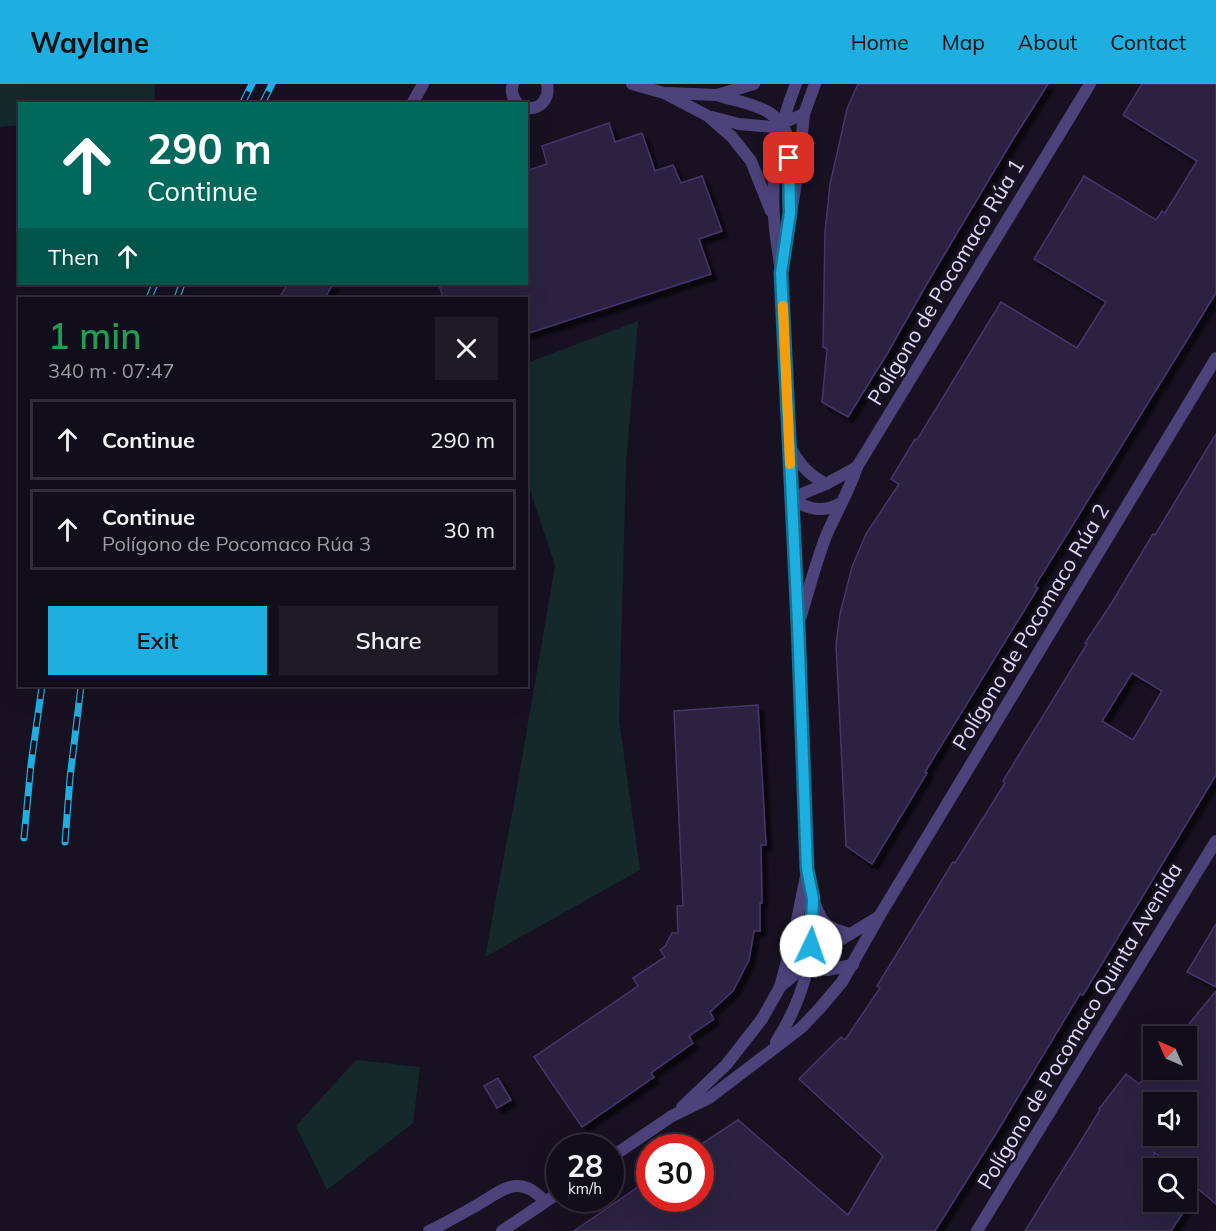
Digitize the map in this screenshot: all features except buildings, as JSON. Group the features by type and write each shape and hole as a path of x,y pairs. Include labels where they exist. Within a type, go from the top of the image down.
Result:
{"street":[{"path":"413,102 423,84"},
{"path":"512,102 513,84"},
{"path":"528,108 539,106 546,99 548,84"},
{"path":"632,84 664,93 708,116 739,124 773,127 804,114"},
{"path":"717,95 754,84"},
{"path":"796,84 776,149 774,218 781,273 790,446 807,869 813,899 820,917 831,929 850,934"},
{"path":"781,273 799,164 804,114 815,84"},
{"name":"Polígono de Pocomaco Rúa 1","path":"798,624 814,568 857,467 1090,84"},
{"path":"664,93 717,95 758,107 777,117 783,123 788,140 790,213"},
{"path":"708,116 732,137 751,161 774,218"},
{"name":"Polígono de Pocomaco Rúa 2","path":"672,1116 709,1098 801,1028 842,982 880,915 1216,358"},
{"path":"790,446 800,464 826,484"},
{"path":"792,498 826,484 857,467"},
{"path":"792,498 817,510 832,508 841,503"},
{"name":"Polígono de Pocomaco Quinta Avenida","path":"977,1231 1216,841"},
{"path":"624,1149 672,1116 726,1065 762,1019 780,987 794,935 807,869"},
{"path":"771,1051 786,1027 806,981 813,930 813,899"},
{"name":"Polígono de Pocomaco Rúa 2","path":"780,987 810,961 880,915"},
{"path":"794,935 804,957 827,970 853,965"},
{"path":"429,1231 504,1190 517,1186 537,1193 545,1202 502,1231"}],"green space":[{"path":"0,84 155,84 154,102 18,102 18,125 0,127"},
{"path":"638,321 626,463 619,720 640,870 485,957 555,565 528,489 528,363"},
{"path":"356,1060 420,1067 413,1123 327,1190 296,1126"}],"railway":[{"path":"243,102 252,84"},
{"path":"263,102 272,84"},
{"path":"149,297 155,285"},
{"path":"177,297 182,285"},
{"path":"24,838 42,687"},
{"path":"65,842 81,687"}],"slow traffic":[{"path":"783,306 790,464"}],"route":[{"path":"789,158 790,213 781,273 807,869 813,899 811,946"}]}
